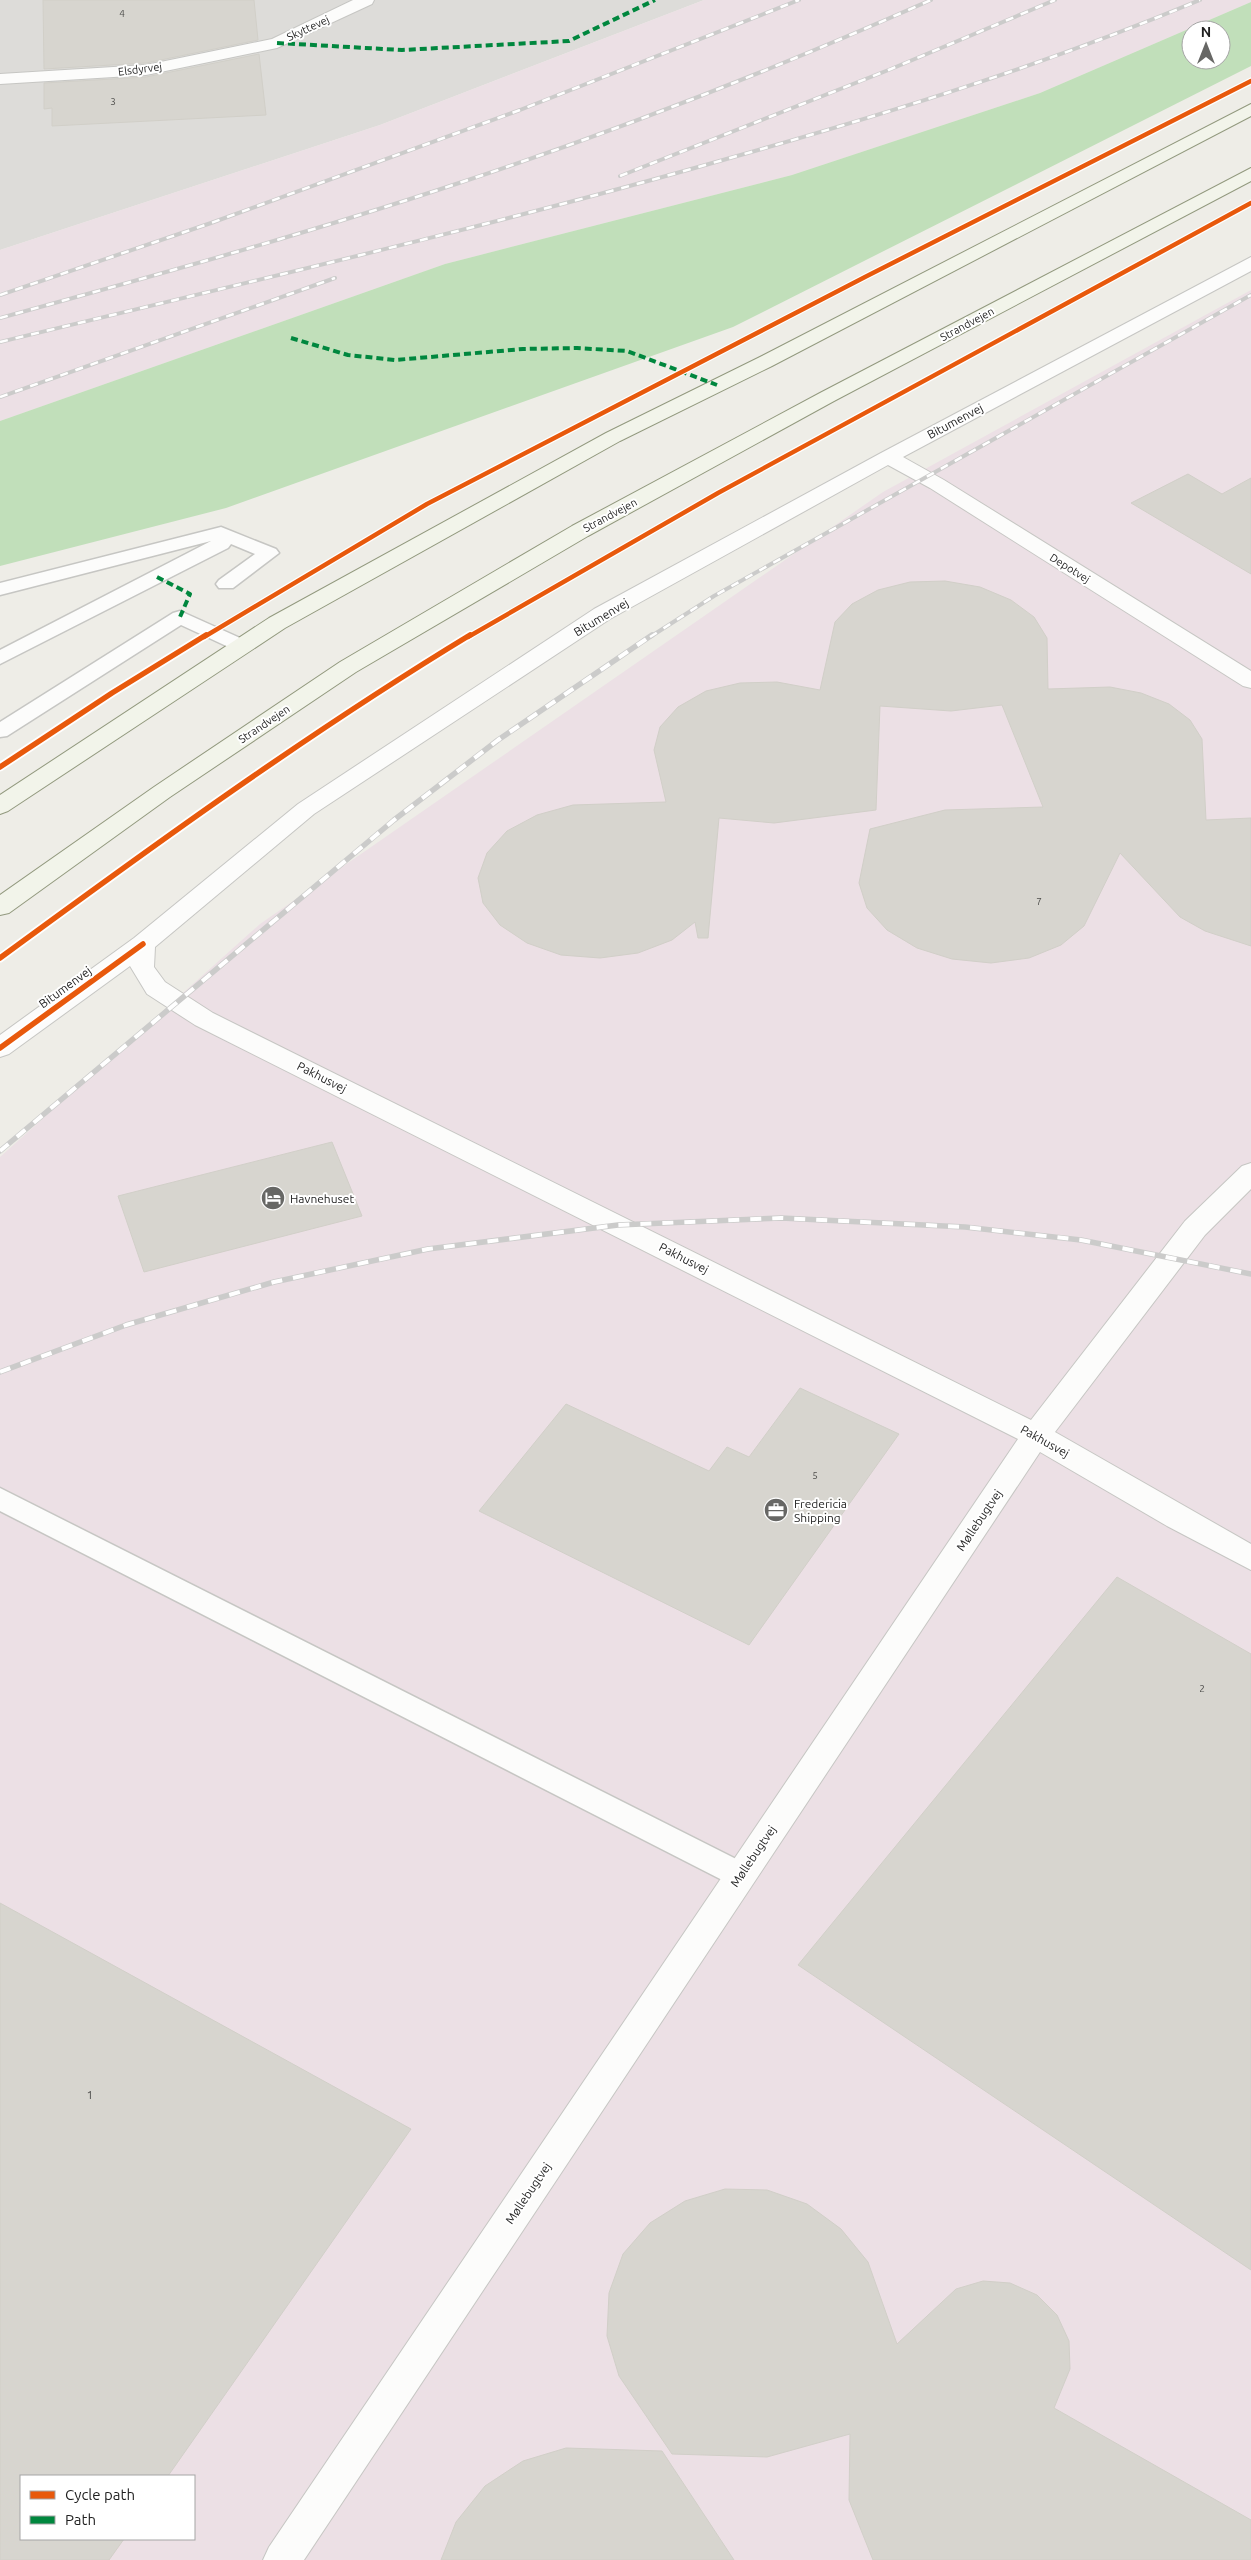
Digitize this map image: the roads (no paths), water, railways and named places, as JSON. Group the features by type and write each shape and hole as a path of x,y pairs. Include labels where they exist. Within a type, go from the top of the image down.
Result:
{"street":[{"name":"Skyttevej","path":"277,43 366,0"},
{"name":"Elsdyrvej","path":"0,79 146,70 277,43"},
{"path":"0,806 277,623 613,437 764,362 1251,110"},
{"name":"Strandvejen","path":"0,907 162,792 348,667 580,531 827,397 1251,174"},
{"name":"Bitumenvej","path":"0,1048 143,944 306,809 586,625 888,457 1251,263"},
{"name":"Depotvej","path":"888,457 927,478 1251,681"},
{"name":"Pakhusvej","path":"143,944 142,967 156,988 204,1019 1036,1434 1176,1518 1251,1558"},
{"name":"Møllebugtvej","path":"282,2560 1036,1434 1195,1228 1251,1173"}],"lane":[{"path":"0,589 221,534 269,553 226,584"},
{"path":"0,658 232,538"},
{"path":"0,731 180,617 242,646"},
{"path":"0,1499 740,1875"}],"railway":[{"path":"0,295 211,223 520,110 799,0"},
{"path":"0,318 286,237 516,164 636,121 755,75 931,0"},
{"path":"620,176 891,69 1055,0"},
{"path":"0,342 549,208 730,158 968,86 1085,45 1200,0"},
{"path":"0,397 335,278"},
{"path":"650,637 714,596 1251,295"},
{"path":"0,1151 394,820 498,740 652,635"},
{"path":"0,1372 126,1325 274,1282 428,1249 618,1225 781,1218 965,1227 1081,1240 1251,1274"}],"place":[{"name":"Havnehuset","path":"273,1198"},
{"name":"Fredericia Shipping","path":"776,1510"}]}
